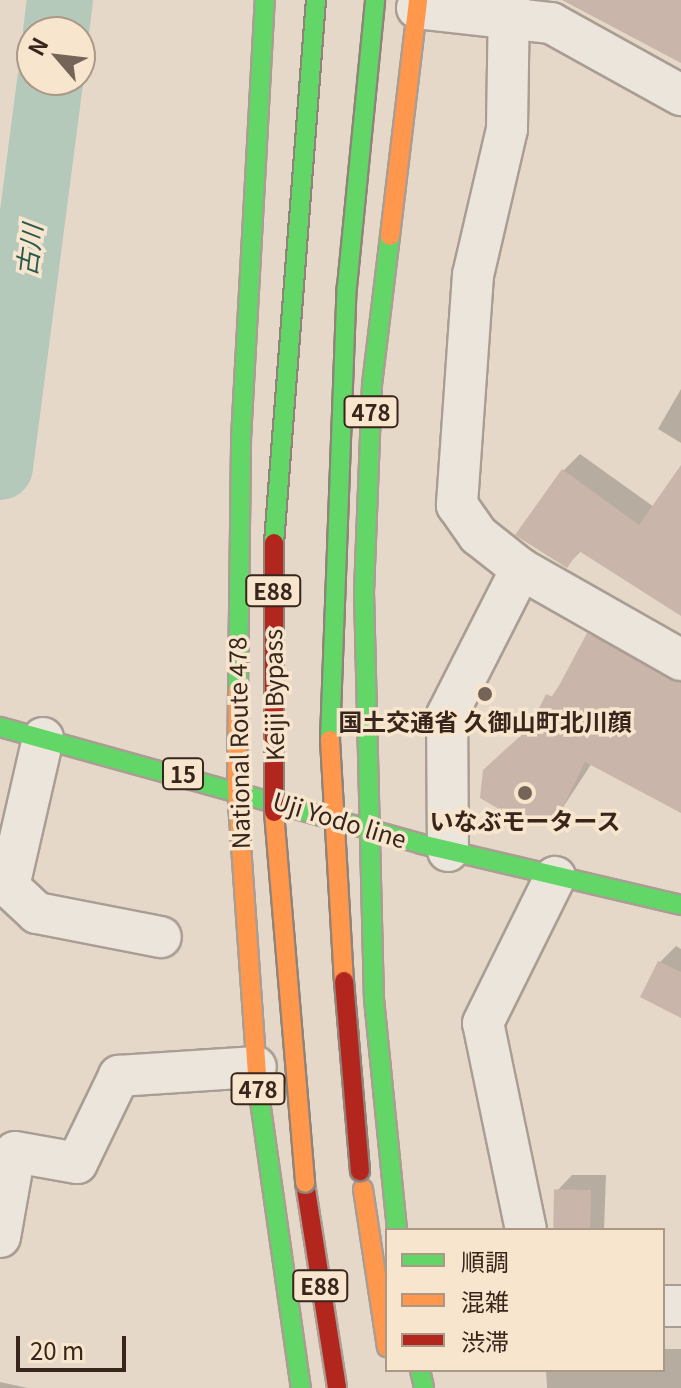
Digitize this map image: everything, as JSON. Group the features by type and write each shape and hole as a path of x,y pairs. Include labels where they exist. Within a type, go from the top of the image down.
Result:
{"main road":[{"name":"National Route 478","path":"265,0 260,142 241,439 237,788 256,1067 301,1388"},
{"path":"260,142 279,0"},
{"name":"Keiji Bypass","path":"316,0 276,461 271,655 275,849 305,1183 337,1388"},
{"name":"E88","path":"375,0 347,287 329,657 331,834 360,1171 385,1334"},
{"name":"478","path":"397,1228 365,827 372,384 417,4"},
{"name":"Uji Yodo line","path":"0,727 237,788 448,851 681,905"}],"street":[{"path":"417,4 508,11 551,23 681,95"},
{"path":"508,11 507,129 473,275 457,505 478,535 521,569 681,660"},
{"path":"448,851 447,715 521,569"},
{"path":"43,738 9,887 37,913 161,937"},
{"path":"526,1228 483,1023 555,877"},
{"path":"0,1237 15,1152 77,1163 119,1076 256,1067"}],"building":[{"path":"562,0 681,0 681,63"},
{"path":"681,465 681,616 579,551 567,568 515,535 562,469 639,525"},
{"path":"587,633 681,683 681,813 585,762 556,821 506,813 480,798 483,770 530,727 546,694 553,697"},
{"path":"658,961 681,972 681,1018 640,997"},
{"path":"554,1189 591,1190 590,1228 553,1228"}],"waterway":[{"name":"古川","path":"58,16 60,0"},
{"name":"古川","path":"0,467 48,96"}],"traffic: fast":[{"path":"238,691 241,439 265,0"},
{"path":"274,543 316,0"},
{"path":"330,740 347,287 375,0"},
{"path":"390,236 372,384 364,592 374,999 397,1228"},
{"path":"0,727 421,844 681,905"},
{"path":"258,1087 301,1388"},
{"path":"420,1372 424,1388"}],"traffic: slow":[{"path":"390,236 418,0"},
{"path":"238,691 237,788 258,1087"},
{"path":"330,740 344,981"},
{"path":"274,812 305,1183"},
{"path":"363,1189 385,1334"}],"traffic: jam":[{"path":"274,543 274,812"},
{"path":"344,981 360,1171"},
{"path":"305,1183 337,1388"}],"place":[{"name":"国土交通省 久御山町北川顔","path":"485,694"},
{"name":"いなぶモータース","path":"525,793"}]}
